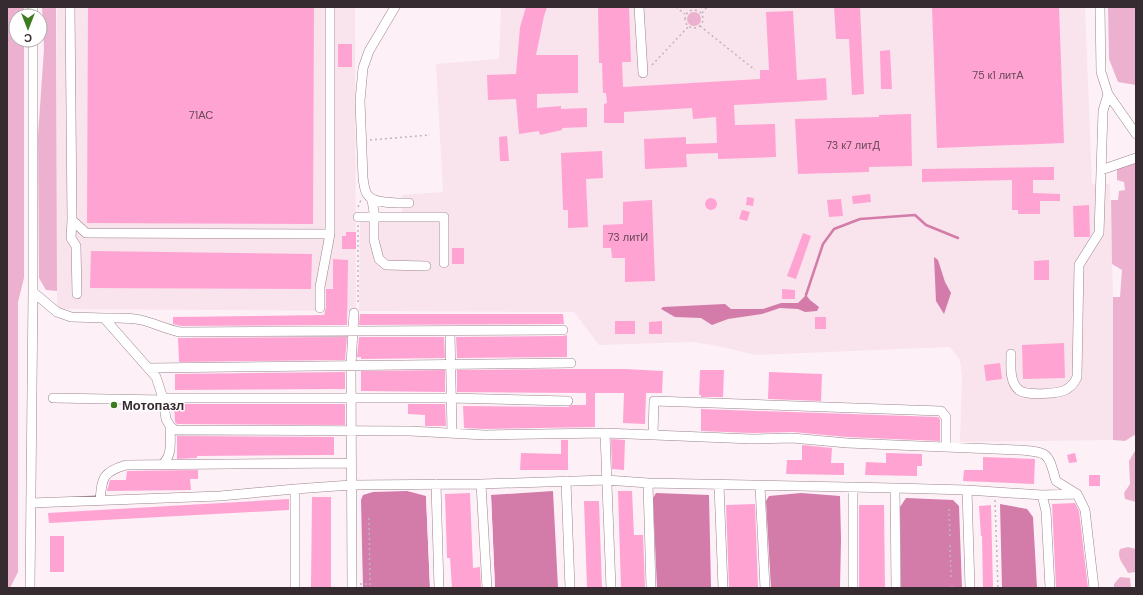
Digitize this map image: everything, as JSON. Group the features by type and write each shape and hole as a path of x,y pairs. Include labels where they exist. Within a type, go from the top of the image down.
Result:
{"street":[{"path":"70,7 72,238 76,246 77,294"},
{"path":"320,308 320,287 330,234 330,7"},
{"path":"395,7 369,51 363,68 360,101 364,189 372,200 374,240 379,259 386,264 426,266"},
{"path":"639,7 643,73"},
{"path":"1100,7 1101,72 1108,94 1136,134"},
{"path":"30,588 33,292 33,48"},
{"path":"1011,354 1014,384 1019,390 1028,393 1059,393 1074,384 1077,377 1079,265 1099,233 1104,111 1108,94"},
{"path":"1101,170 1136,158"},
{"path":"372,200 409,203"},
{"path":"358,217 444,217 444,264"},
{"path":"72,220 86,233 330,234"},
{"path":"33,292 56,312 70,317 126,318 142,320 166,329 180,332 450,332 563,330"},
{"path":"352,588 351,431 354,313"},
{"path":"104,318 156,377 163,399 166,419 170,426 175,430 452,432 485,435 606,433 752,439 792,438 847,443 1040,452 1049,458 1056,482 1077,494 1085,510 1094,588"},
{"path":"450,332 452,432"},
{"path":"148,368 352,365 451,366 572,363"},
{"path":"54,398 451,398 568,401"},
{"path":"653,436 654,401 941,411 946,418 946,447"},
{"path":"162,464 169,454 171,443 170,426"},
{"path":"606,433 606,480 611,588"},
{"path":"100,501 102,482 106,475 113,468 126,465 351,463"},
{"path":"31,503 220,496 295,488 351,485 481,484 606,480 719,485 967,490 1042,495 1077,494"},
{"path":"566,481 570,588"},
{"path":"648,483 651,588"},
{"path":"436,484 439,588"},
{"path":"481,484 487,588"},
{"path":"719,485 723,588"},
{"path":"760,486 765,588"},
{"path":"853,487 853,588"},
{"path":"295,488 295,588"},
{"path":"895,488 896,588"},
{"path":"967,490 970,588"},
{"path":"1042,495 1046,511 1050,588"}],"path":[{"path":"676,7 685,14"},
{"path":"701,13 707,7"},
{"path":"690,10 696,10 701,13 703,22 700,26 694,29 688,27 684,21 685,14 690,10"},
{"path":"700,26 754,70"},
{"path":"643,73 688,27"},
{"path":"362,140 374,141 430,135"},
{"path":"354,313 358,311 358,205 361,200"},
{"path":"996,499 998,588"},
{"path":"949,509 950,538"},
{"path":"369,518 370,588"},
{"path":"950,545 951,578"}],"shaded area":[{"path":"7,7 24,7 8,8 8,48 24,48 24,278 18,302 18,572 10,588 7,588"},
{"path":"56,7 57,291 46,290 39,278 38,136 44,48 48,48 48,8 42,8"},
{"path":"57,7 355,7 356,311 57,309"},
{"path":"501,7 1085,7 1092,184 1110,184 1113,297 1113,440 960,442 962,377 960,360 950,347 756,355 713,345 691,342 599,345 574,312 359,311 360,212 402,212 402,195 443,192 436,64 499,59"},
{"path":"1108,7 1136,7 1136,85 1118,82 1109,59"},
{"path":"691,12 697,12 701,16 701,22 697,26 691,26 687,22 687,16"},
{"path":"1136,161 1136,434 1125,441 1113,440 1113,297 1120,297 1122,270 1112,264 1111,200 1118,200 1119,191 1125,190 1124,182 1117,180 1117,168"},
{"path":"934,257 938,260 945,282 951,293 944,314 936,301"},
{"path":"806,295 819,307 817,311 805,312 798,309 780,308 762,314 728,319 712,325 701,318 675,317 661,309 663,307 725,304 731,309 763,309 781,303 798,303"},
{"path":"1136,449 1136,502 1125,499 1124,493 1130,484 1129,461"},
{"path":"407,491 426,496 430,588 363,588 361,500 363,495 373,492"},
{"path":"553,491 558,588 495,588 491,495"},
{"path":"656,493 709,495 711,588 657,588 653,498"},
{"path":"801,493 840,496 840,588 771,588 766,501 769,496"},
{"path":"906,498 953,500 959,506 962,588 901,588 900,507"},
{"path":"1000,504 1027,509 1033,517 1037,588 1002,588"},
{"path":"1128,547 1136,549 1136,572 1128,573 1119,556 1120,549"},
{"path":"1120,577 1130,578 1131,588 1114,588 1114,584"}],"pier":[{"path":"489,495 491,495 495,588 493,588"},
{"path":"426,496 428,496 432,588 430,588"}],"building":[{"path":"88,7 314,7 313,224 87,223"},
{"path":"526,7 547,7 536,55 578,55 578,93 537,94 537,108 561,106 561,109 587,108 587,127 562,128 562,130 540,135 539,131 519,134 516,99 488,100 487,75 516,74 520,27"},
{"path":"598,7 629,7 631,62 622,62 623,87 760,79 760,70 769,70 766,12 793,11 797,80 826,78 827,100 734,105 735,125 775,124 776,157 718,159 718,153 686,154 687,167 645,169 644,139 686,137 686,144 717,143 716,117 693,119 692,108 624,112 624,123 604,123 604,104 607,103 606,93 603,93 602,63 599,63"},
{"path":"834,7 860,7 864,94 852,95 849,39 836,39"},
{"path":"932,7 1059,7 1064,143 937,148"},
{"path":"338,44 352,44 352,67 338,67"},
{"path":"890,50 892,89 881,89 880,51"},
{"path":"911,114 912,166 869,167 869,172 798,174 795,119 879,117 879,115"},
{"path":"507,136 509,161 500,161 499,137"},
{"path":"602,151 603,178 586,179 588,227 568,228 568,210 563,210 561,153"},
{"path":"1054,167 1054,180 1033,180 1033,193 1060,194 1060,201 1040,201 1040,214 1018,214 1018,210 1012,210 1012,180 922,182 922,169"},
{"path":"870,194 871,202 853,204 852,196"},
{"path":"747,197 754,198 753,206 746,205"},
{"path":"709,198 713,198 717,204 713,210 709,210 705,206 705,202"},
{"path":"841,199 843,216 829,217 827,200"},
{"path":"652,200 655,281 625,282 625,258 612,258 611,248 603,248 603,225 623,224 623,202"},
{"path":"1089,205 1090,236 1074,237 1073,206"},
{"path":"742,210 750,212 747,221 739,219"},
{"path":"346,232 356,232 356,249 342,249 342,236 346,236"},
{"path":"803,233 811,236 796,279 787,276"},
{"path":"452,248 464,248 464,264 452,264"},
{"path":"91,251 312,254 311,289 90,288"},
{"path":"333,259 348,260 347,325 181,326 173,324 173,317 324,315 326,308 326,289 333,289"},
{"path":"1049,260 1049,280 1034,280 1034,261"},
{"path":"782,289 795,290 795,299 782,299"},
{"path":"360,314 563,314 564,324 359,325"},
{"path":"815,317 826,317 826,329 815,329"},
{"path":"615,321 635,321 635,334 615,334"},
{"path":"662,321 662,334 649,334 649,322"},
{"path":"567,335 567,357 457,358 456,337"},
{"path":"347,337 345,360 179,362 178,338"},
{"path":"359,337 444,337 445,358 361,359 361,357 357,357"},
{"path":"1064,343 1065,378 1023,379 1022,345"},
{"path":"1000,363 1002,379 986,381 984,365"},
{"path":"625,369 663,371 662,393 646,393 645,424 623,423 624,393 595,393 595,427 464,428 463,406 568,407 572,405 586,405 586,393 457,392 457,370"},
{"path":"445,370 445,392 361,391 361,371"},
{"path":"700,370 724,370 723,397 701,397 701,395 699,395"},
{"path":"345,372 345,389 175,390 175,374"},
{"path":"769,372 822,374 821,401 768,399"},
{"path":"174,404 345,404 345,425 177,424 175,422"},
{"path":"408,404 445,404 446,426 425,426 425,415 408,414"},
{"path":"701,409 938,417 940,419 940,441 847,437 793,432 752,433 701,431"},
{"path":"177,436 334,437 334,455 197,456 197,458 177,459"},
{"path":"611,439 625,440 624,470 612,469"},
{"path":"561,440 568,440 568,470 520,470 521,453 561,454"},
{"path":"802,445 832,448 831,463 844,463 844,475 786,474 787,460 802,460"},
{"path":"886,453 922,454 922,466 917,466 917,476 865,475 866,462 886,463"},
{"path":"1075,453 1077,462 1069,463 1067,455"},
{"path":"983,457 1035,459 1034,484 963,481 964,470 983,470"},
{"path":"198,470 198,479 190,479 191,490 107,491 110,480 126,480 127,471"},
{"path":"1089,475 1100,475 1100,486 1089,486"},
{"path":"618,491 632,491 634,535 643,535 645,588 621,588"},
{"path":"470,493 473,568 480,567 481,588 452,588 450,558 447,558 445,494"},
{"path":"312,497 331,497 331,588 311,588"},
{"path":"289,499 289,510 49,523 48,513"},
{"path":"584,501 599,501 602,588 587,588"},
{"path":"1075,503 1079,511 1088,588 1056,588 1052,504"},
{"path":"755,504 758,588 729,588 726,505"},
{"path":"859,505 884,505 885,588 859,588"},
{"path":"991,505 993,588 983,588 982,536 979,506"},
{"path":"50,536 64,536 64,572 50,572"}],"waterway":[{"path":"806,295 823,244 834,229 860,219 915,215 926,225 958,238"}],"place":[{"name":"Мотопазл","path":"114,405"}]}
